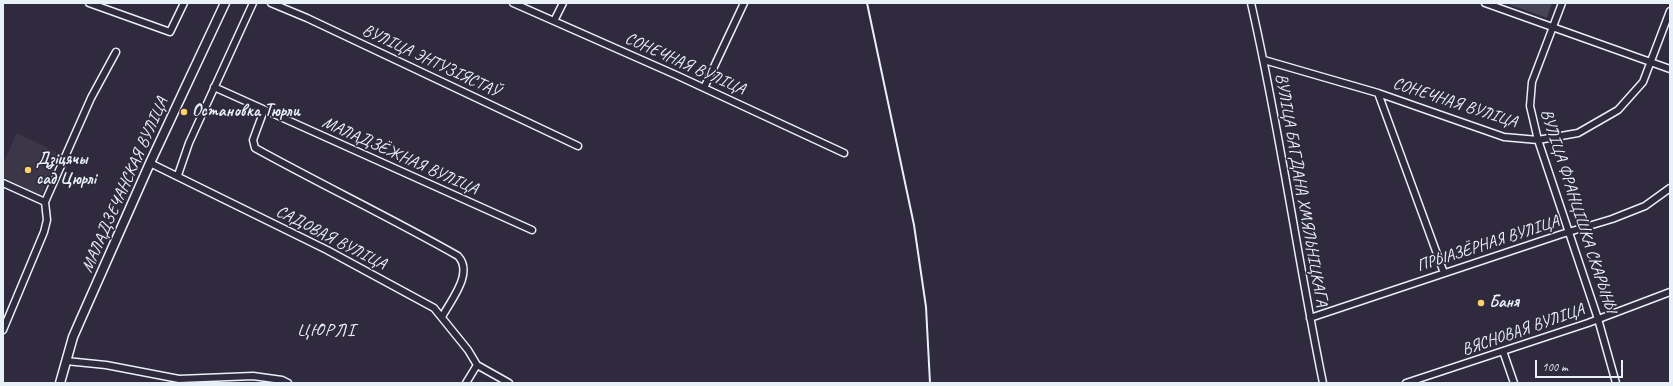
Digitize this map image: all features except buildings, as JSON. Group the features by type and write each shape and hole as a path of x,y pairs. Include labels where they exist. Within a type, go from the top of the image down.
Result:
{"main road":[{"name":"МАЛАДЗЕЧАНСКАЯ ВУЛІЦА","path":"60,383 80,321 150,162 225,3"}],"street":[{"path":"89,3 170,32 183,5"},
{"path":"178,175 189,143 252,3"},
{"name":"ВУЛІЦА ЭНТУЗІЯСТАЎ","path":"271,3 307,18 578,146"},
{"name":"СОНЕЧНАЯ ВУЛІЦА","path":"513,3 704,88 844,153"},
{"path":"554,21 564,3"},
{"path":"704,88 744,3"},
{"name":"ВУЛІЦА БАГДАНА ХМЯЛЬНІЦКАГА","path":"1251,3 1264,60 1323,383"},
{"path":"1485,3 1670,69"},
{"name":"ВУЛІЦА ФРАНЦІШКА СКАРЫНЫ","path":"1562,3 1532,82 1530,106 1538,140 1570,231 1598,319 1616,383"},
{"name":"СОНЕЧНАЯ ВУЛІЦА","path":"1264,60 1378,93 1504,137 1538,140 1578,133 1618,110 1643,82 1670,11"},
{"path":"3,330 44,232 47,220 45,202 91,98 116,52"},
{"name":"МАЛАДЗЁЖНАЯ ВУЛІЦА","path":"214,87 532,230"},
{"path":"1378,93 1444,274"},
{"path":"264,110 253,140 255,148 349,199 417,232 461,259 464,264 463,278 442,317"},
{"name":"САДОВАЯ ВУЛІЦА","path":"150,162 327,250 434,308 468,350 476,365"},
{"path":"3,183 45,202"},
{"name":"ПРЫАЗЁРНАЯ ВУЛІЦА","path":"1310,318 1570,231 1612,219 1645,206 1670,188"},
{"name":"ВЯСНОВАЯ ВУЛІЦА","path":"1406,383 1418,381 1598,319 1670,292"},
{"path":"1503,351 1514,383"},
{"path":"66,361 106,365 179,380 253,376 282,380 288,383"},
{"path":"466,383 476,365 509,383"}],"shaded area":[{"path":"1505,3 1552,3 1547,18"},
{"name":"Дзіцячы сад Цюрлі","path":"17,133 60,154 41,196 3,177 3,163"}],"railway":[{"path":"867,3 914,225 926,307 930,383"}],"place":[{"name":"Остановка Тюрли","path":"184,112"},
{"name":"Дзіцячы сад Цюрлі","path":"28,170"},
{"name":"Баня","path":"1481,303"}],"district":[{"name":"ЦЮРЛІ","path":"326,331"}]}
